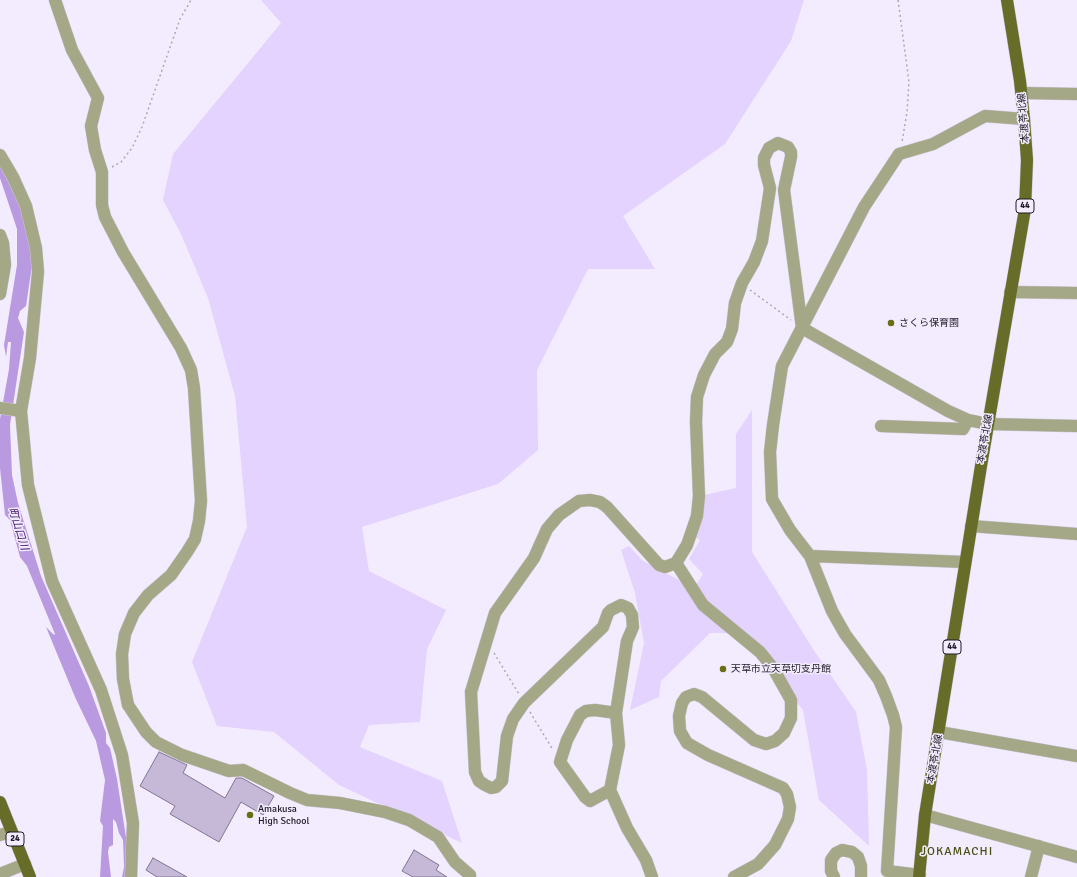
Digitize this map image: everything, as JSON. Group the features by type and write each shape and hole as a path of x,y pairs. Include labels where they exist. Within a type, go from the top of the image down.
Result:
{"main road":[{"name":"本渡苓北線","path":"920,876 925,815 965,562 1024,209 1027,160 1022,93 1007,0"},
{"name":"24","path":"0,802 30,877"}],"street":[{"path":"55,0 72,50 98,98 91,126 95,150 102,172 102,205 105,217 123,252 181,348 191,370 195,396 201,501 196,539 171,575 148,595 134,613 125,634 122,654 123,679 128,705 146,732 156,742 182,755 229,771 243,770 290,794 307,800 340,803 385,812 416,823 438,836 455,862 470,875 470,877"},
{"path":"1022,93 1077,94"},
{"path":"920,876 887,870 896,727 893,715 879,680 845,634 832,611 810,556 790,530 772,499 770,452 782,366 864,207 900,154 933,144 985,116 1024,119"},
{"path":"652,877 646,860 626,828 610,790 619,745 616,713 626,641 633,627 631,611 621,605 614,607 608,613 603,627 513,719 507,736 502,781 496,787 491,788 479,781 474,772 471,692 495,613 534,558 547,529 559,515 579,501 590,500 600,502 607,507 659,565 665,567 676,563 686,545 697,516 699,496 696,422 697,397 704,375 715,354 727,342 732,329 735,303 762,241 770,188 764,165 765,152 773,144 784,144 791,152 784,190 802,328"},
{"path":"0,155 13,177 26,206 36,248 38,272 33,327 17,410 28,485 52,581 101,690 122,755 133,823 131,877"},
{"path":"0,235 3,243 5,265 0,294"},
{"path":"1010,292 1077,293"},
{"path":"802,328 948,411 968,420 988,424 1077,426"},
{"path":"0,408 17,410"},
{"path":"881,426 963,429 968,420"},
{"path":"971,526 1077,534"},
{"path":"810,556 965,562"},
{"path":"676,563 703,604 760,652 773,668 791,700 791,718 784,733 775,741 766,744 754,740 702,697 694,694 686,697 682,703 679,716 680,732 687,743 708,755 783,788 787,794 790,807 788,819 775,845 758,864 734,877"},
{"path":"108,711 128,705"},
{"path":"610,790 590,801 585,797 560,762 567,740 580,715 586,711 595,710 616,713"},
{"path":"939,732 1077,756"},
{"path":"925,815 1039,846 1077,858"},
{"path":"0,835 12,832"},
{"path":"1031,877 1039,846"},
{"path":"834,877 831,871 831,860 836,853 842,850 852,852 858,857 861,866 861,877"},
{"path":"0,874 25,864"}],"path":[{"path":"102,172 121,162 132,148 142,127 180,20 192,0"},
{"path":"898,0 909,82 908,112 900,154"},
{"path":"742,284 802,328"},
{"path":"494,653 560,762"}],"shaded area":[{"path":"261,0 804,0 791,41 725,144 623,216 655,269 588,269 537,370 538,450 498,484 362,527 369,571 446,610 427,649 420,722 369,725 360,747 442,781 462,843 339,785 274,732 217,726 192,662 247,527 235,396 208,298 181,234 163,200 173,154 281,23"},
{"path":"752,410 752,552 815,652 856,712 867,770 869,846 819,800 803,710 736,633 710,633 661,681 659,697 630,710 644,643 635,593 621,550 629,546 643,561 694,588 703,574 689,559 700,540 688,533 704,495 736,488 736,434"}],"water":[{"name":"町山口川","path":"0,163 22,207 33,259 26,306 20,311 18,318 24,332 10,425 12,475 18,503 41,576 89,686 106,733 106,743 110,748 117,779 129,857 127,877 122,877 124,867 123,840 116,822 113,819 113,845 109,847 108,852 111,877 100,877 103,826 100,821 105,780 96,741 75,697 46,627 54,635 55,634 27,566 20,557 10,520 5,515 0,468 0,419 9,369 11,342 8,342 6,357 4,345 17,265 17,229 0,178"}],"building":[{"path":"159,752 187,765 183,773 225,798 236,778 242,778 274,796 263,815 241,802 219,842 170,814 175,806 140,786"},
{"path":"414,850 439,865 436,870 447,877 413,877 402,871"},
{"path":"153,858 187,877 157,877 146,870"}],"place":[{"name":"さくら保育園","path":"891,323"},
{"name":"天草市立天草切支丹館","path":"723,669"},
{"name":"Amakusa High School","path":"250,815"}],"district":[{"name":"JOKAMACHI","path":"957,852"}]}
